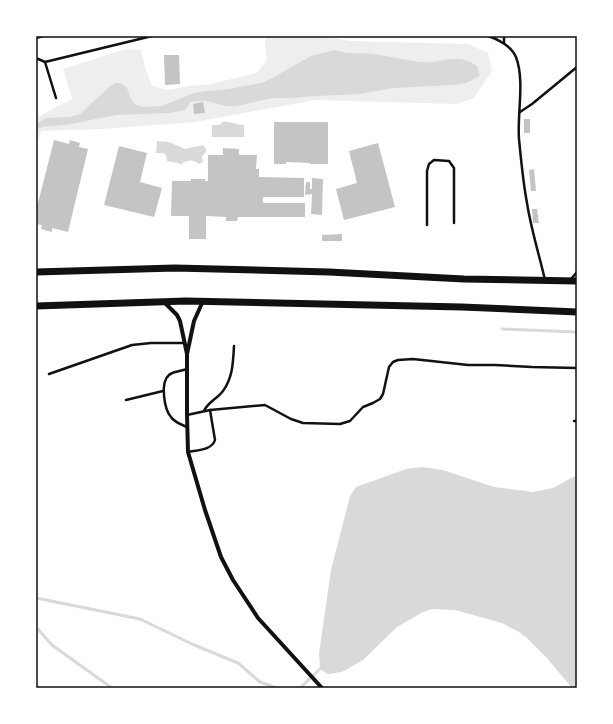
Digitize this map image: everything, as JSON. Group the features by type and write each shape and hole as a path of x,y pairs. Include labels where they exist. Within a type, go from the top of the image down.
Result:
{"main road":[{"path":"36,272 183,268 464,279 573,281"},
{"path":"36,306 108,302 203,301 462,307 577,312"}],"street":[{"path":"203,301 194,321 187,354 187,427 188,452 208,522 221,557 233,580 258,618 322,688"},
{"path":"164,302 177,315 180,321 187,354"}],"lane":[{"path":"36,38 43,36"},
{"path":"36,58 45,62 152,36"},
{"path":"488,36 504,44 514,53 516,59 520,76 519,137 527,203 546,280"},
{"path":"504,36 504,44"},
{"path":"45,62 56,98"},
{"path":"519,113 577,67"},
{"path":"428,224 427,171 429,164 434,160 449,161 454,168 454,223"},
{"path":"573,281 577,272"},
{"path":"49,374 98,355 132,345 151,343 184,343"},
{"path":"203,411 208,404 223,391 232,374 234,346"},
{"path":"187,415 210,410 265,405 291,419 303,422 340,424 350,421 363,407 373,404 380,399 383,394 389,367 392,362 398,360 413,359 468,365 577,368"},
{"path":"187,370 169,374 165,379 163,390 166,408 171,418 187,427"},
{"path":"126,400 163,390"},
{"path":"188,452 209,448 214,445 215,440 210,410"}],"shaded area":[{"path":"266,36 320,36 351,41 468,44 488,53 492,71 474,98 456,104 315,100 195,122 104,129 41,131 36,150 36,118 72,99 63,69 126,49 141,50 152,86 167,90 211,84 257,73 267,60 265,44"},
{"path":"334,50 348,53 374,54 423,62 462,59 477,66 480,76 466,83 454,85 394,88 359,94 273,98 236,106 226,106 207,101 198,101 191,102 185,110 169,113 116,115 71,124 42,127 36,130 36,124 46,118 70,117 80,114 109,87 116,83 121,83 127,88 131,99 136,105 144,107 162,106 199,92 230,89 265,82 311,56"},
{"path":"223,122 244,125 244,137 212,137 212,125 219,125"},
{"path":"157,141 169,142 185,149 203,145 206,152 202,156 203,162 199,164 195,161 189,161 182,163 182,165 167,161 166,155 163,153 156,153"},
{"path":"422,467 443,470 494,487 533,492 553,488 577,475 577,688 572,688 547,658 519,632 502,623 455,610 432,609 423,612 397,627 363,660 342,672 328,674 320,669 319,653 331,570 350,496 356,487 406,469"}],"building":[{"path":"164,55 179,55 180,84 165,85"},
{"path":"203,102 205,113 194,114 193,104"},
{"path":"524,119 530,119 530,133 524,133"},
{"path":"274,122 328,122 328,164 286,162 286,164 274,164"},
{"path":"54,140 69,144 70,140 80,143 79,147 88,149 68,232 52,228 52,232 41,229 42,225 36,224 36,211"},
{"path":"378,143 395,207 344,220 336,189 357,183 349,151"},
{"path":"119,146 147,153 140,182 162,188 154,217 104,205"},
{"path":"223,148 239,149 239,155 257,155 256,169 259,169 259,177 304,178 304,197 263,197 263,203 305,203 305,217 238,217 237,221 226,221 226,217 206,216 206,239 189,239 189,216 171,216 172,181 205,179 205,181 208,181 208,155 223,155"},
{"path":"534,169 536,191 531,191 529,170"},
{"path":"312,178 323,179 322,215 311,214 312,194 305,195 306,182 310,182 310,189 312,189"},
{"path":"532,209 537,209 539,223 533,223"},
{"path":"342,234 342,241 322,241 322,235"}],"waterway":[{"path":"502,329 577,332"},
{"path":"36,598 140,619 192,644 238,663 260,682 277,688"},
{"path":"36,627 52,645 112,688"},
{"path":"300,688 320,669"}]}
